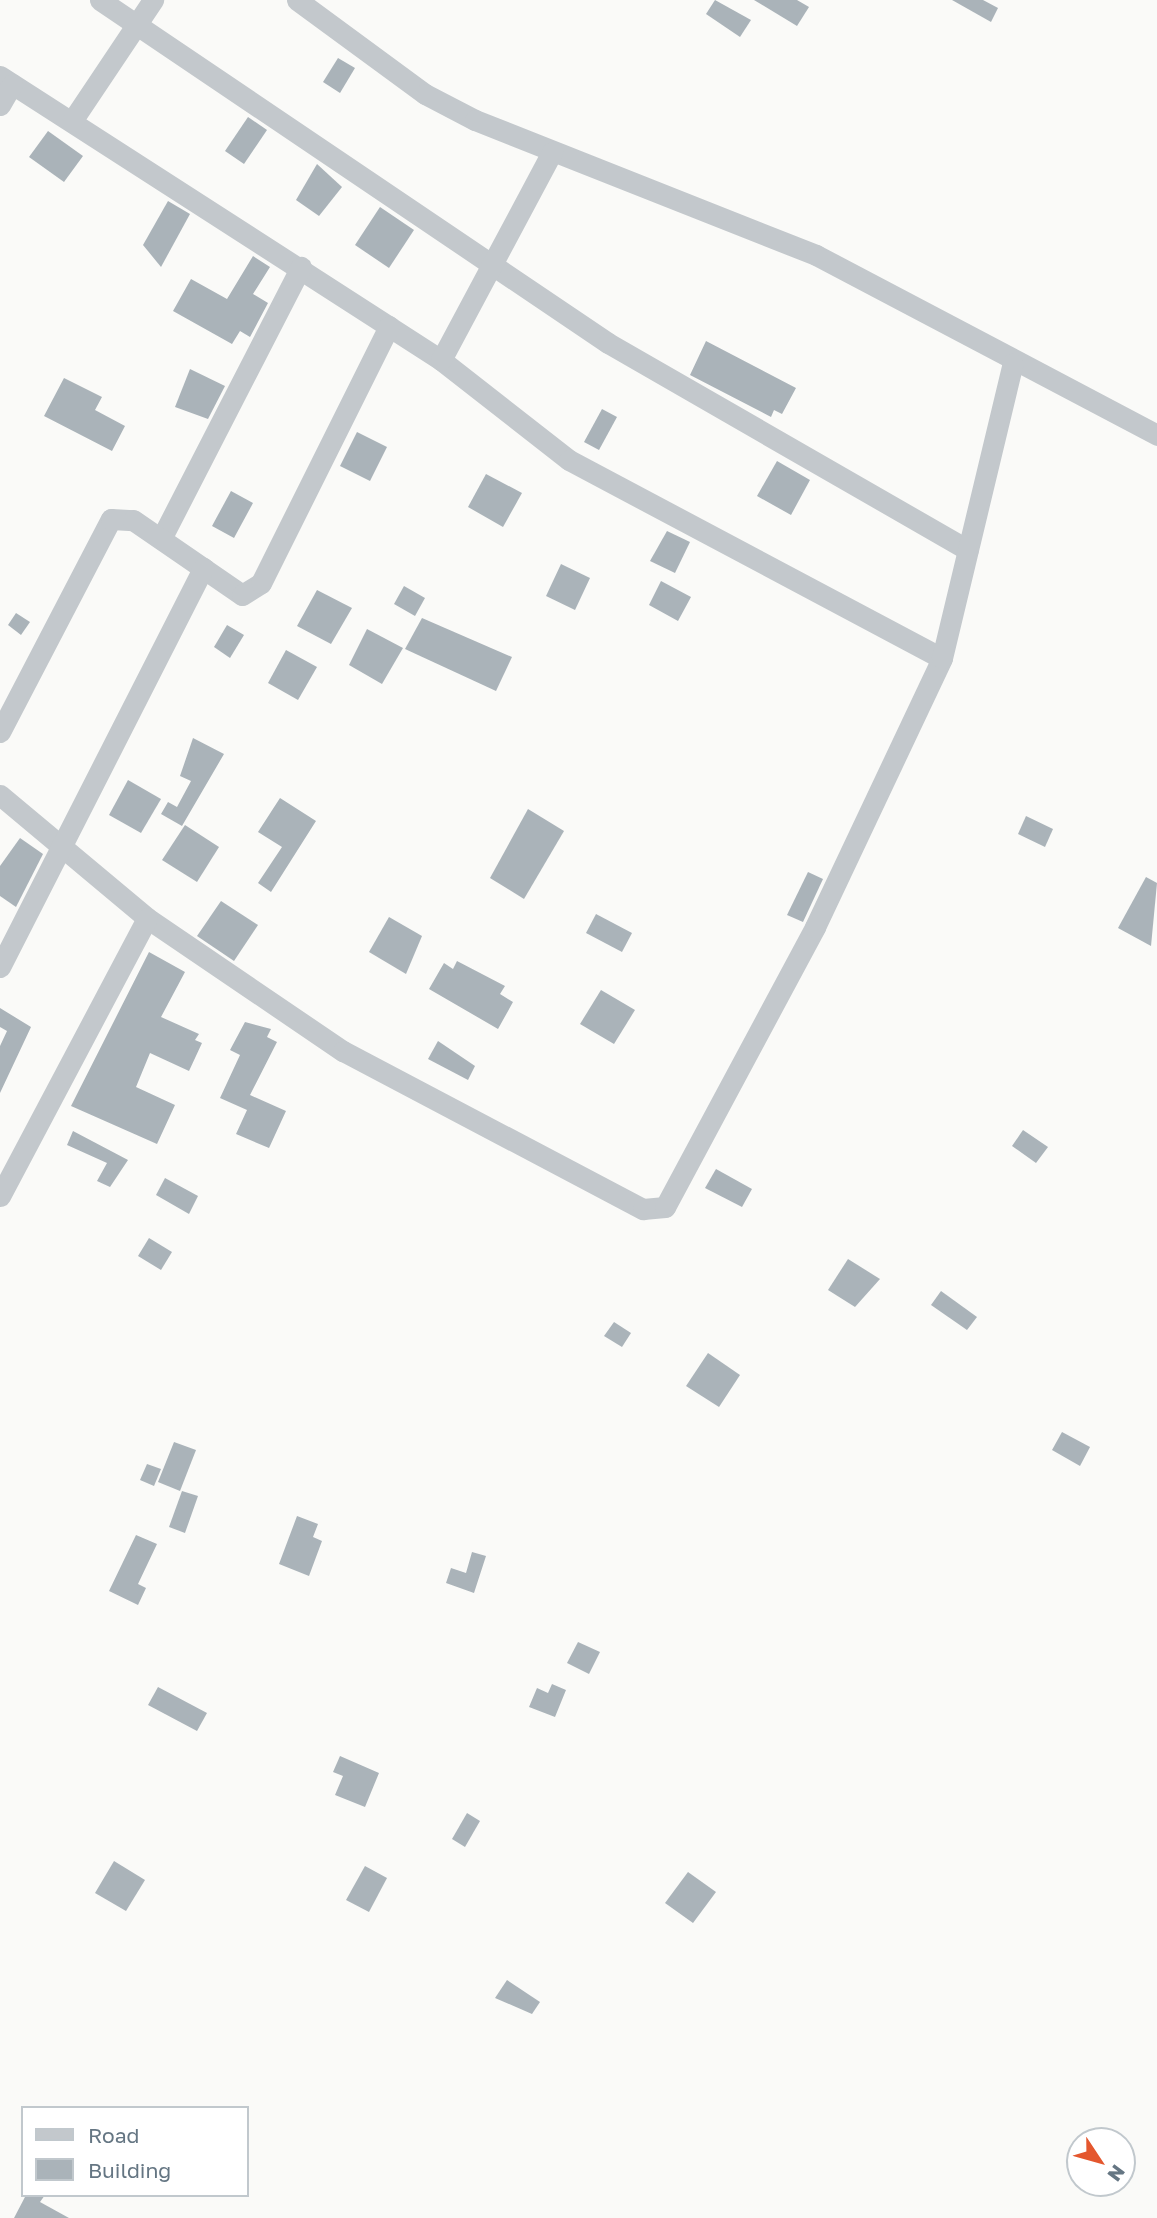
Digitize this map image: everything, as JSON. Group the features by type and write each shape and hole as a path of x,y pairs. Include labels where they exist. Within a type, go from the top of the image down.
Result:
{"street":[{"path":"100,0 346,161 491,267 968,550"},
{"path":"72,121 153,0"},
{"path":"298,0 425,94 552,152 816,256 1013,363 1157,435"},
{"path":"0,105 6,80 301,267 441,360 569,460 942,658"},
{"path":"441,360 552,152"},
{"path":"161,539 301,267"},
{"path":"0,732 103,527 122,516 161,539 242,595 261,583 389,326"},
{"path":"0,795 147,918 343,1051 643,1209 665,1207 815,927 942,658 1013,363"},
{"path":"0,967 63,849 203,568"},
{"path":"0,1196 147,918"}],"building":[{"path":"715,0 751,20 740,37 706,14"},
{"path":"754,0 797,0 809,7 797,26"},
{"path":"952,0 983,0 998,8 991,22"},
{"path":"338,58 355,68 340,93 323,82"},
{"path":"248,117 267,130 244,164 225,151"},
{"path":"48,131 83,156 64,182 29,157"},
{"path":"317,164 342,187 319,216 296,200"},
{"path":"168,201 190,214 161,267 143,245"},
{"path":"380,207 414,230 389,268 355,245"},
{"path":"253,256 270,267 253,294 268,303 250,337 240,331 232,344 173,311 191,279 227,299"},
{"path":"706,341 796,388 782,414 774,410 771,417 690,375"},
{"path":"190,369 225,386 208,419 175,407"},
{"path":"64,378 102,397 95,410 125,426 112,451 44,416"},
{"path":"602,409 617,417 599,450 584,442"},
{"path":"357,432 387,447 370,481 340,466"},
{"path":"777,461 810,480 791,515 757,496"},
{"path":"486,474 522,493 503,527 468,507"},
{"path":"231,491 253,503 234,538 212,526"},
{"path":"667,531 690,542 675,573 650,561"},
{"path":"561,564 590,578 575,610 546,596"},
{"path":"661,581 691,597 678,621 649,605"},
{"path":"404,586 425,598 415,616 394,604"},
{"path":"317,590 352,608 331,644 297,626"},
{"path":"16,613 30,622 21,635 8,625"},
{"path":"422,618 512,657 496,691 405,649"},
{"path":"227,625 244,635 230,658 214,647"},
{"path":"367,629 403,648 382,684 349,665"},
{"path":"286,650 317,667 298,700 268,683"},
{"path":"193,738 224,754 182,826 161,814 168,802 177,807 191,781 180,776"},
{"path":"128,780 161,799 141,833 109,815"},
{"path":"280,798 316,821 271,892 258,883 282,847 258,832"},
{"path":"528,809 564,831 524,899 490,878"},
{"path":"1026,816 1053,829 1045,847 1018,834"},
{"path":"185,825 219,847 197,882 162,860"},
{"path":"20,838 43,854 16,907 0,896 0,866"},
{"path":"808,872 823,879 803,922 787,915"},
{"path":"1146,877 1157,883 1151,946 1118,928"},
{"path":"221,901 258,925 234,961 197,936"},
{"path":"596,914 632,933 622,952 586,933"},
{"path":"389,917 422,936 406,974 369,952"},
{"path":"149,952 185,972 161,1017 199,1034 195,1040 202,1043 189,1071 150,1053 136,1087 175,1105 157,1144 71,1106"},
{"path":"457,961 505,986 500,994 513,1002 498,1029 429,989 444,963 453,969"},
{"path":"601,990 635,1010 614,1044 580,1024"},
{"path":"0,1008 31,1027 0,1093 0,1046 7,1031 0,1027"},
{"path":"245,1022 271,1029 267,1037 277,1042 250,1095 286,1111 269,1148 236,1134 247,1110 220,1098 240,1055 230,1050"},
{"path":"438,1041 475,1066 468,1080 428,1059"},
{"path":"1023,1130 1048,1147 1036,1163 1012,1146"},
{"path":"73,1131 128,1160 110,1187 97,1181 107,1163 67,1145"},
{"path":"716,1169 752,1189 742,1207 705,1188"},
{"path":"165,1178 198,1196 189,1214 156,1195"},
{"path":"149,1238 172,1252 161,1270 138,1256"},
{"path":"848,1259 880,1279 855,1307 828,1290"},
{"path":"941,1291 977,1317 967,1330 931,1305"},
{"path":"614,1322 631,1333 622,1347 604,1336"},
{"path":"708,1353 740,1375 719,1407 686,1386"},
{"path":"1062,1432 1090,1447 1080,1466 1052,1450"},
{"path":"174,1442 196,1450 180,1491 158,1482"},
{"path":"147,1464 161,1469 154,1486 140,1480"},
{"path":"182,1491 198,1496 185,1533 169,1527"},
{"path":"297,1516 318,1524 313,1537 322,1541 309,1576 279,1564"},
{"path":"136,1535 157,1544 138,1584 146,1588 138,1605 109,1591"},
{"path":"472,1552 486,1556 474,1593 446,1583 451,1568 466,1573"},
{"path":"578,1642 600,1652 589,1674 567,1663"},
{"path":"552,1684 566,1690 555,1717 529,1707 537,1688 548,1693"},
{"path":"158,1687 207,1713 197,1731 148,1705"},
{"path":"340,1756 379,1773 365,1807 335,1795 343,1776 333,1772"},
{"path":"467,1813 480,1821 465,1847 452,1839"},
{"path":"114,1861 145,1880 126,1911 95,1893"},
{"path":"365,1866 387,1878 369,1912 346,1900"},
{"path":"688,1872 716,1892 693,1923 665,1903"},
{"path":"507,1980 540,2002 532,2014 495,1998"},
{"path":"25,2197 44,2197 40,2202 69,2218 14,2218"}]}
